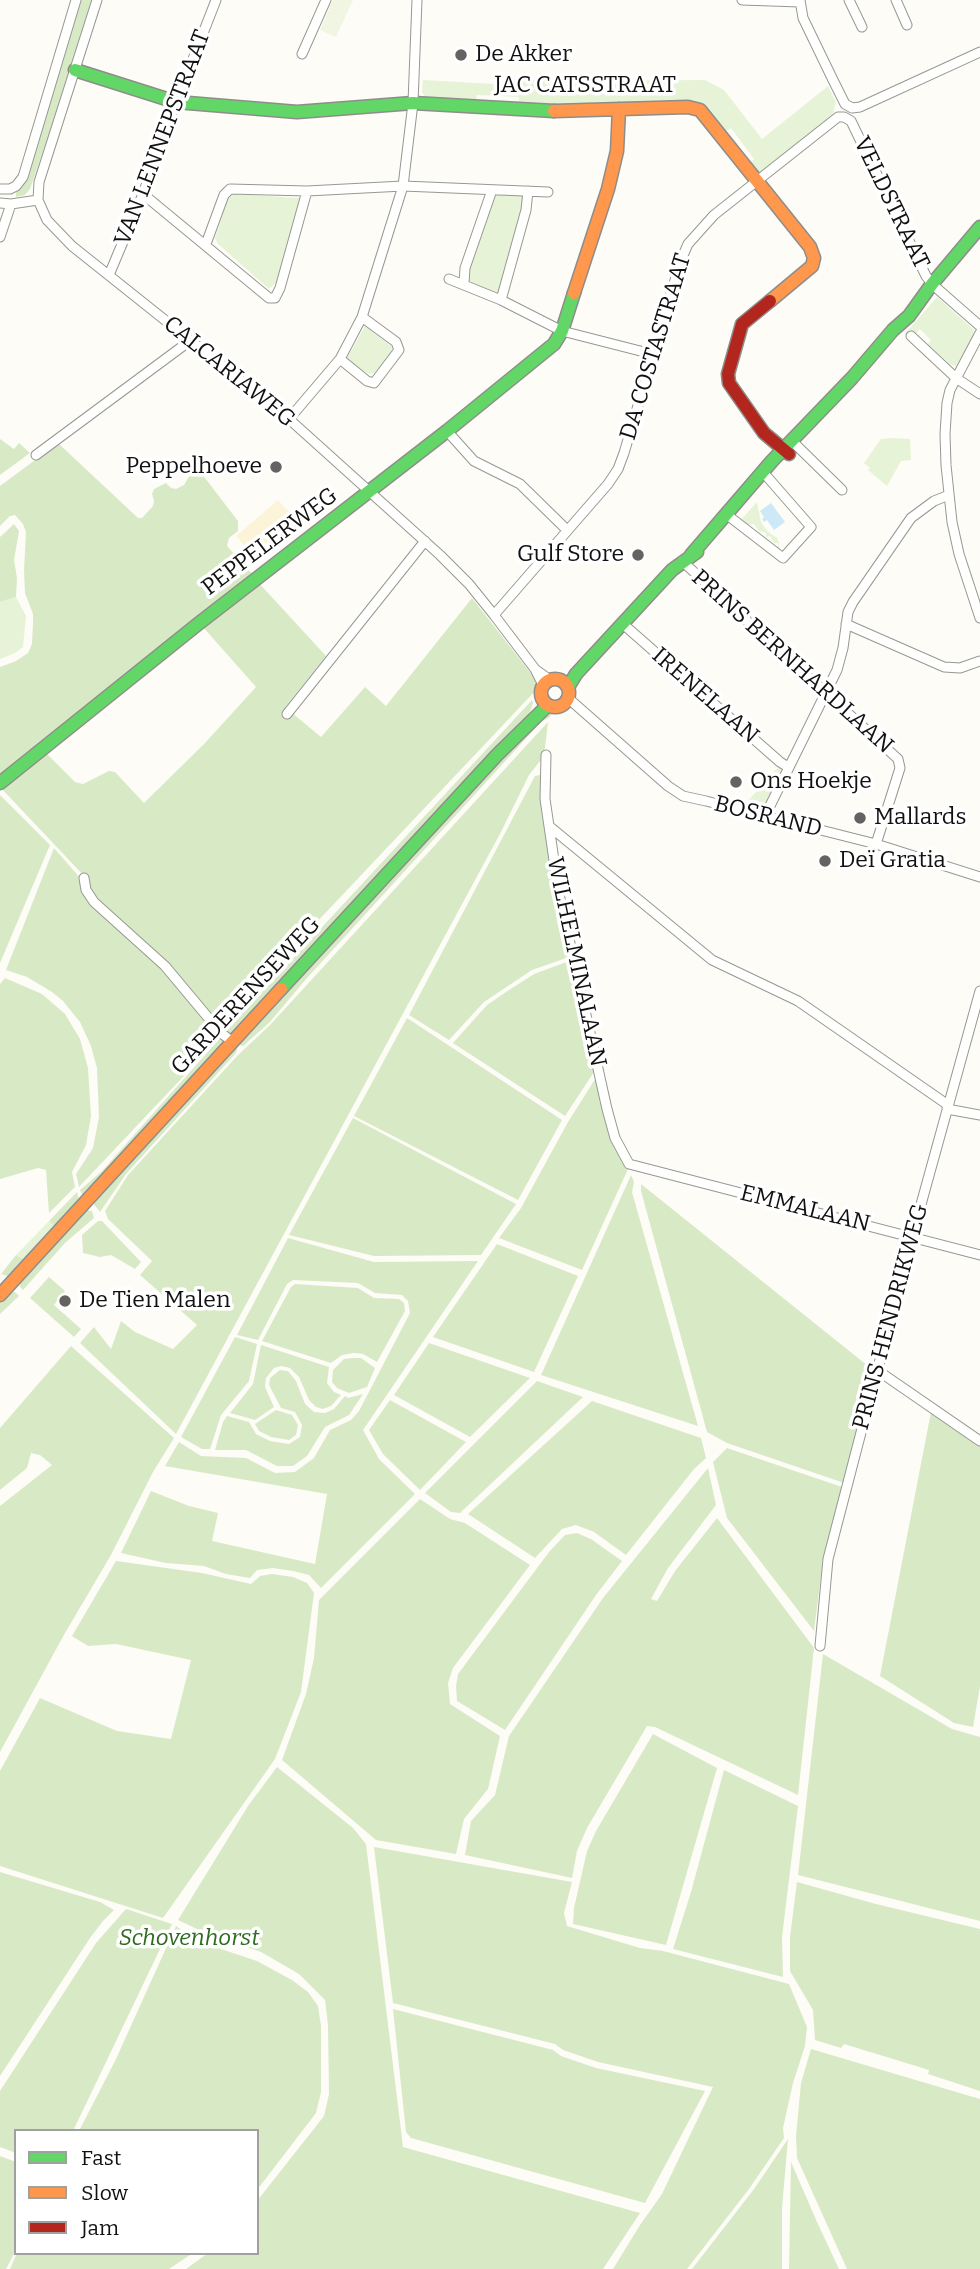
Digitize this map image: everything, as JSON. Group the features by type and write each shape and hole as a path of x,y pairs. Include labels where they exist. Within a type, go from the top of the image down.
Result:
{"street":[{"path":"0,189 16,186 23,177 76,0"},
{"path":"0,203 38,200 39,182 97,0"},
{"name":"VAN LENNEPSTRAAT","path":"109,275 143,194 216,0"},
{"path":"302,54 326,0"},
{"path":"289,419 340,359 362,317 403,186 413,103 417,0"},
{"path":"742,0 800,1"},
{"path":"849,0 862,27"},
{"path":"896,0 907,25"},
{"name":"VELDSTRAAT","path":"800,1 803,18 845,104 849,107 859,107 980,51"},
{"name":"JAC CATSSTRAAT","path":"75,70 176,102 297,112 413,103 561,111 688,107 700,110 810,247 814,258 813,266 742,324 728,374 734,392 764,433 790,448"},
{"path":"562,331 614,163 619,109"},
{"name":"DA COSTASTRAAT","path":"494,615 618,469 688,244 714,215 838,117 851,121"},
{"name":"VELDSTRAAT","path":"851,121 926,276 980,326"},
{"path":"206,244 224,195 230,190 307,191 403,186 548,192"},
{"path":"464,284 465,268 492,190"},
{"path":"143,194 269,298 275,298 281,288 307,191"},
{"path":"501,300 526,210 528,191"},
{"name":"CALCARIAWEG","path":"38,200 47,219 58,232 289,419 425,541 469,584 535,669 559,689"},
{"path":"0,237 11,204"},
{"path":"559,689 558,707 546,704 541,692 559,689 576,674 728,516 893,330 909,316 980,227"},
{"path":"449,279 501,300 562,331 652,354"},
{"path":"340,359 367,381 374,383 399,350 396,341 362,317"},
{"name":"PEPPELERWEG","path":"0,783 198,624 447,431 554,344 562,331"},
{"path":"980,333 956,378 947,403 945,434 949,495 959,554 980,618"},
{"path":"911,336 956,378 980,394"},
{"path":"36,455 191,340"},
{"path":"447,431 474,461 520,484 567,530"},
{"path":"790,448 842,490"},
{"path":"728,516 783,558 811,527 766,475"},
{"path":"765,816 841,659 848,612 853,602 911,518 934,501 949,495"},
{"path":"287,714 425,541"},
{"name":"PRINS BERNHARDLAAN","path":"686,558 825,693 898,759 900,768 876,844"},
{"name":"IRENELAAN","path":"623,624 789,767"},
{"path":"846,624 944,667 960,668 980,661"},
{"name":"BOSRAND","path":"559,689 668,786 683,796 876,844 980,877"},
{"name":"GARDERENSEWEG","path":"0,1295 546,704"},
{"name":"WILHELMINALAAN","path":"546,755 545,799 559,894 607,1109 615,1138 629,1164"},
{"path":"549,826 712,960 798,1001 948,1107 980,1115"},
{"path":"83,878 86,890 94,902 165,966 221,1033 233,1042"},
{"name":"PRINS HENDRIKWEG","path":"820,1646 828,1559 980,991"},
{"name":"EMMALAAN","path":"629,1164 980,1255"},
{"path":"877,1370 980,1441"}],"green space":[{"path":"79,0 92,0 53,128 30,189 25,195 16,197 16,191 25,178"},
{"path":"333,0 353,0 336,37 320,30"},
{"path":"513,79 705,80 724,90 762,139 828,86 836,102 832,117 760,173 749,164 754,159 731,128 724,132 689,103 689,100 572,106 519,104 519,97 477,95 476,102 427,99 422,92 423,80 512,85"},
{"path":"234,194 300,198 276,283 269,289 218,244 215,238 228,199"},
{"path":"495,194 523,195 498,294 468,282 469,269"},
{"path":"937,297 974,330 973,338 956,366 950,364 928,344 931,340 920,329 908,337 905,334"},
{"path":"365,326 391,346 393,352 374,373 369,374 346,360"},
{"path":"0,439 14,449 19,443 30,453 0,475"},
{"path":"881,439 910,439 911,460 901,461 887,486 868,470 870,468 864,463"},
{"path":"58,443 138,518 142,518 153,506 154,489 166,483 176,489 184,485 190,475 184,468 192,461 238,521 238,531 229,538 227,546 254,576 0,778 0,667 28,653 32,644 33,614 25,593 26,532 15,515 10,516 0,526 0,486"},
{"path":"757,502 761,522 767,531 777,538 779,543 779,550 776,547 778,543 774,543 770,536 766,537 766,533 759,531 754,524 743,525 739,522"},
{"path":"14,524 19,531 14,560 16,597 0,602 0,537"},
{"path":"257,581 326,656 285,707 321,737 365,687 386,706 472,598 537,681 538,688 245,998 229,1008 221,1017 218,1027 163,960 96,901 88,890 86,878 1,788 45,752 75,782 83,784 109,771 115,772 144,803 205,743 256,687 202,626"},
{"path":"16,597 26,616 23,647 0,659 0,602"},
{"path":"532,700 530,712 488,761 233,1036 228,1035 224,1031 229,1025"},
{"path":"552,710 550,717 541,722 269,1023 243,1046 237,1044 508,750"},
{"path":"548,722 544,756 529,775 501,832 176,1434 80,1343 94,1327 111,1349 121,1321 135,1332 173,1349 197,1325 140,1275 152,1261 108,1219 105,1211 128,1175 238,1055 270,1025"},
{"path":"780,767 782,772 766,807 748,804 748,801"},
{"path":"540,775 572,956 532,970 484,1002 449,1040 409,1015 535,776"},
{"path":"0,795 50,845 0,963"},
{"path":"54,848 82,880 84,891 161,966 219,1035 198,1061 79,1187 76,1174 93,1148 99,1117 97,1068 91,1046 80,1022 63,1001 27,977 6,970"},
{"path":"572,960 596,1069 565,1116 453,1043 487,1005 534,974"},
{"path":"5,978 42,994 65,1014 80,1039 88,1068 91,1116 86,1145 72,1172 75,1187 49,1213 46,1170 38,1168 0,1179 0,984"},
{"path":"407,1018 562,1120 518,1200 354,1116"},
{"path":"221,1037 225,1045 84,1198 80,1190 102,1171"},
{"path":"235,1046 236,1053 126,1174 100,1212 92,1202"},
{"path":"597,1076 612,1139 628,1169 582,1270 499,1238 521,1208 568,1122"},
{"path":"353,1118 516,1204 481,1255 374,1256 289,1235"},
{"path":"631,1175 634,1182 632,1192 698,1426 541,1375"},
{"path":"641,1184 873,1370 844,1483 727,1443 707,1432"},
{"path":"77,1192 80,1202 56,1227 49,1221"},
{"path":"84,1210 92,1211 94,1218 65,1243 23,1290 19,1280"},
{"path":"49,1221 56,1227 26,1261 16,1255"},
{"path":"98,1221 102,1221 141,1262 135,1269 111,1255 100,1257 83,1253 82,1235"},
{"path":"288,1238 374,1262 478,1261 363,1430 379,1459 415,1494 321,1588 309,1575 293,1571 273,1568 257,1570 250,1578 226,1574 204,1566 166,1563 121,1553 151,1491 189,1506 218,1513 212,1541 315,1564 327,1494 165,1466 179,1442 201,1456 246,1458 275,1473 295,1472 314,1458 330,1430 351,1420 359,1411 410,1313 408,1301 402,1295 375,1293 358,1283 293,1280 287,1284 258,1340 237,1335"},
{"path":"497,1244 578,1276 534,1372 433,1337"},
{"path":"16,1255 26,1261 11,1277 1,1274"},
{"path":"49,1277 65,1291 54,1305 81,1329 74,1337 30,1298"},
{"path":"295,1284 358,1288 374,1298 399,1299 404,1303 405,1311 377,1362 363,1354 354,1353 342,1355 331,1363 262,1341"},
{"path":"8,1292 15,1292 19,1296 0,1314 0,1301"},
{"path":"235,1337 257,1344 249,1381 221,1415 210,1449 202,1449 181,1437"},
{"path":"429,1343 530,1378 470,1437 394,1395"},
{"path":"261,1345 329,1367 327,1383 334,1392 341,1395 331,1406 323,1409 316,1407 309,1400 299,1377 290,1368 281,1366 274,1368 266,1378 265,1387 274,1407 255,1420 230,1413 253,1384"},
{"path":"71,1346 174,1438 0,1752 0,1506 52,1465 40,1455 31,1453 27,1468 0,1490 0,1428"},
{"path":"361,1358 375,1368 367,1387 349,1393 337,1388 332,1382 333,1370 344,1359"},
{"path":"280,1370 288,1371 296,1381 305,1404 314,1412 325,1413 334,1409 345,1396 348,1398 363,1394 349,1415 325,1427 307,1456 293,1466 277,1466 246,1450 215,1450 227,1416 249,1422 256,1434 270,1441 289,1444 300,1437 302,1425 295,1412 281,1408 269,1385 270,1378"},
{"path":"537,1381 583,1397 460,1513 451,1512 425,1493"},
{"path":"390,1400 466,1442 420,1490 383,1454 369,1430"},
{"path":"592,1401 701,1438 706,1458 694,1469 626,1555 594,1532 576,1525 562,1529 535,1558 468,1514"},
{"path":"276,1410 292,1415 298,1425 296,1435 289,1440 271,1437 259,1431 255,1424"},
{"path":"931,1412 980,1445 980,1686 973,1727 954,1723 880,1676"},
{"path":"727,1448 842,1487 823,1559 814,1631 727,1518 713,1462"},
{"path":"708,1468 716,1505 668,1568 651,1599 657,1601 675,1571 717,1518 814,1648 798,1795 655,1727 647,1726 587,1828 577,1851 572,1878 465,1855 471,1821 495,1795 509,1736 603,1598"},
{"path":"420,1499 450,1519 465,1523 530,1565 453,1668 448,1683 450,1704 500,1736 488,1789 464,1819 456,1854 376,1840 282,1760 306,1694 314,1658 319,1600"},
{"path":"577,1533 591,1539 622,1561 505,1730 457,1701 458,1674 549,1552 565,1535"},
{"path":"116,1561 202,1573 251,1584 260,1576 272,1574 293,1577 307,1583 314,1593 301,1692 275,1759 163,1918 0,1866 0,1771 40,1698 117,1731 171,1739 191,1660 116,1644 88,1646 72,1636"},
{"path":"823,1654 952,1729 980,1737 980,1921 798,1875"},
{"path":"653,1734 717,1768 666,1945 573,1924 587,1851"},
{"path":"277,1767 353,1828 366,1844 403,2147 640,2213 603,2269 186,2269 205,2255 259,2255 259,2198 324,2116 329,2094 325,2000 299,1974 261,1952 178,1920 248,1806"},
{"path":"724,1770 798,1806 782,1937 783,1977 673,1949"},
{"path":"374,1847 572,1882 564,1913 567,1926 640,1948 663,1951 789,1984 807,2027 805,2046 783,2128 784,2138 749,2189 687,2269 613,2269 662,2194 713,2087 598,2062 563,2050 555,2044 393,2003"},
{"path":"0,1872 100,1902 114,1910 90,1938 0,2076"},
{"path":"797,1882 980,1929 980,2091 928,2074 929,2070 844,2044 841,2048 815,2040 813,2010 790,1971 790,1937"},
{"path":"126,1909 172,1924 74,2129 14,2129 14,2152 0,2147 0,2091 96,1943"},
{"name":"Schovenhorst","path":"176,1926 200,1942 257,1961 292,1980 308,1992 318,2006 321,2026 321,2092 316,2113 259,2187 259,2129 80,2129 116,2059"},
{"path":"393,2009 553,2050 561,2056 596,2068 705,2091 645,2203 411,2138 406,2132"},
{"path":"811,2049 980,2099 980,2269 847,2269 797,2158 796,2136 801,2083"},
{"path":"788,2139 782,2208 782,2269 692,2269 754,2189"},
{"path":"0,2156 14,2161 14,2254 6,2269 0,2269"},
{"path":"791,2162 817,2222 839,2269 789,2269"},
{"path":"16,2255 190,2255 169,2269 10,2269"}],"sand":[{"path":"278,500 301,526 257,561 236,536"}],"water":[{"path":"771,503 785,522 774,530 767,520 764,522 760,511"}],"traffic: fast":[{"path":"75,70 176,102 297,112 413,103 554,111"},
{"path":"691,555 772,461 909,316 980,227"},
{"path":"0,783 554,344 562,331 574,293"},
{"path":"568,687 576,674 672,570 697,552"},
{"path":"281,989 497,755 548,705"}],"traffic: slow":[{"path":"554,111 688,107 700,110 810,247 814,258 812,266 770,301"},
{"path":"574,293 608,189 617,151 619,109"},
{"path":"555,679 565,683 569,693 565,703 555,707 545,703 541,693 545,683 555,679"},
{"path":"0,1295 281,989"}],"traffic: jam":[{"path":"770,301 742,324 728,374 729,383 764,433 789,454"}],"place":[{"name":"De Akker","path":"461,55"},
{"name":"Peppelhoeve","path":"276,467"},
{"name":"Gulf Store","path":"638,555"},
{"name":"Ons Hoekje","path":"736,782"},
{"name":"Mallards","path":"860,818"},
{"name":"Deï Gratia","path":"825,861"},
{"name":"De Tien Malen","path":"65,1301"}]}
